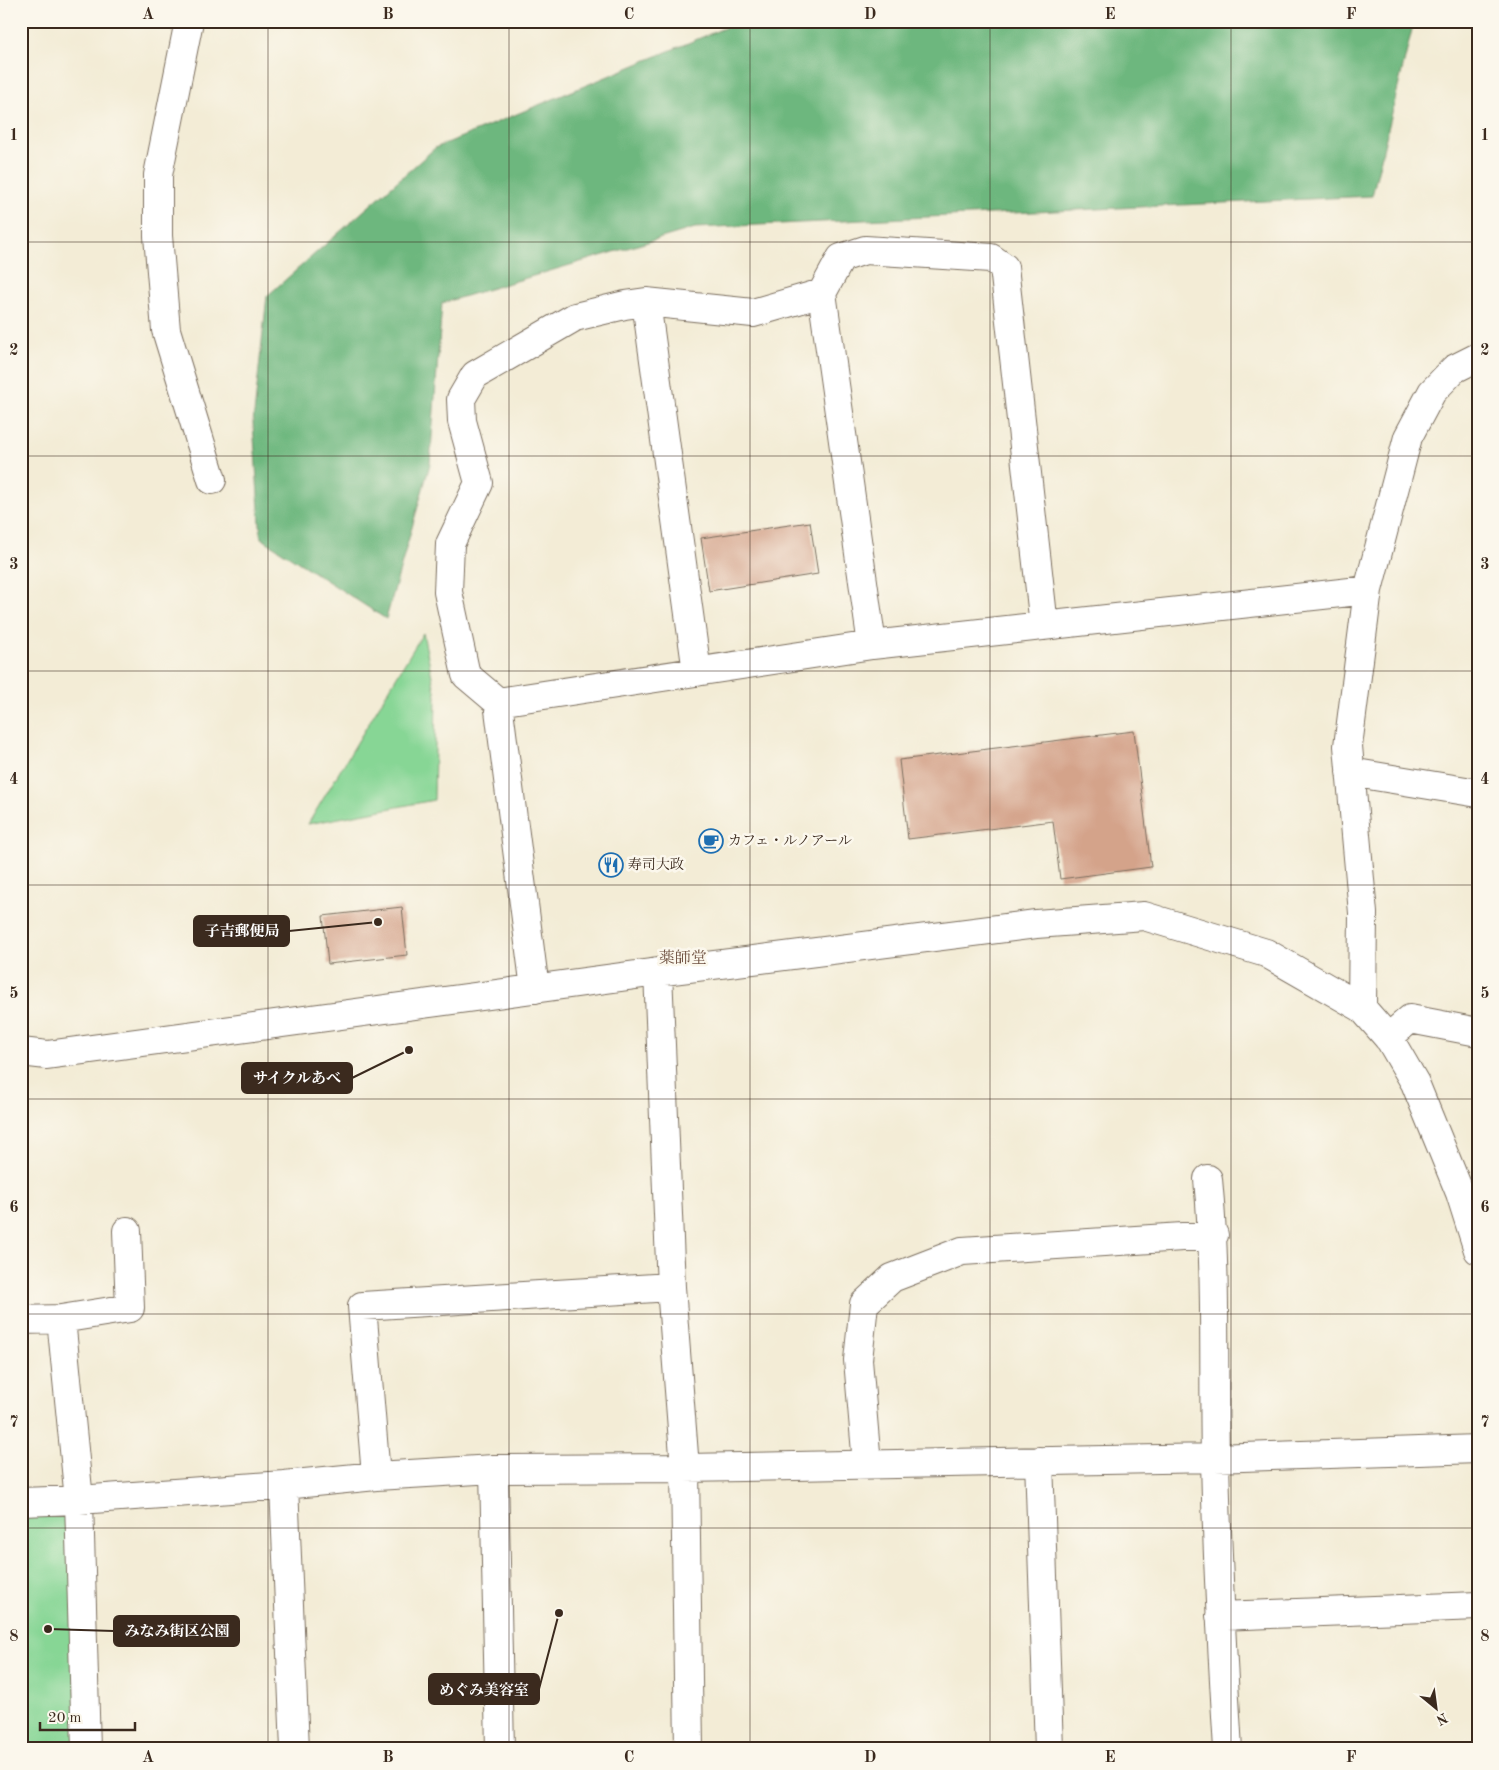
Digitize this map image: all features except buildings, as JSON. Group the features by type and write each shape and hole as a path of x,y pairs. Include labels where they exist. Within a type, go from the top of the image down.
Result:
{"street":[{"path":"189,21 158,175 158,236 166,330 212,480"},
{"path":"872,645 822,293 841,258 866,250 991,258 1004,267 1044,626"},
{"path":"535,989 498,702 466,675 448,592 450,544 479,483 462,421 461,400 475,375 575,317 625,304 646,302 753,313 822,293"},
{"path":"646,302 697,672"},
{"path":"1362,1008 1363,914 1348,746 1368,590 1408,436 1432,392 1454,369 1478,357"},
{"path":"498,702 872,645 1368,590"},
{"path":"1350,772 1478,793"},
{"path":"21,1052 47,1056 658,972 1036,924 1144,916 1266,953 1362,1008 1388,1038 1415,1082 1460,1193 1478,1250"},
{"path":"658,972 671,1287 685,1468 689,1749"},
{"path":"1388,1038 1410,1019 1478,1032"},
{"path":"1208,1179 1214,1235 1215,1458 1220,1616 1228,1749"},
{"path":"21,1320 61,1319 130,1308 127,1232"},
{"path":"867,1464 858,1360 864,1304 892,1278 962,1251 1214,1235"},
{"path":"376,1476 362,1306 671,1287"},
{"path":"61,1319 79,1500 86,1749"},
{"path":"21,1502 79,1500 284,1485 376,1476 494,1469 685,1468 1215,1458 1478,1449"},
{"path":"1039,1461 1049,1749"},
{"path":"494,1469 500,1749"},
{"path":"284,1485 295,1749"},
{"path":"1220,1616 1478,1606"}],"green space":[{"path":"741,21 1414,21 1372,196 695,228 442,303 430,464 386,619 261,538 253,423 267,296 435,148"},
{"path":"423,633 436,696 434,800 308,824"},
{"path":"69,1508 80,1749 21,1749 21,1509"}],"place":[{"name":"カフェ・ルノアール","path":"711,841"},
{"name":"寿司大政","path":"611,865"},
{"name":"子吉郵便局","path":"378,922"},
{"name":"サイクルあべ","path":"409,1050"},
{"name":"めぐみ美容室","path":"559,1613"},
{"name":"みなみ街区公園","path":"48,1629"}],"district":[{"name":"薬師堂","path":"683,959"}]}
